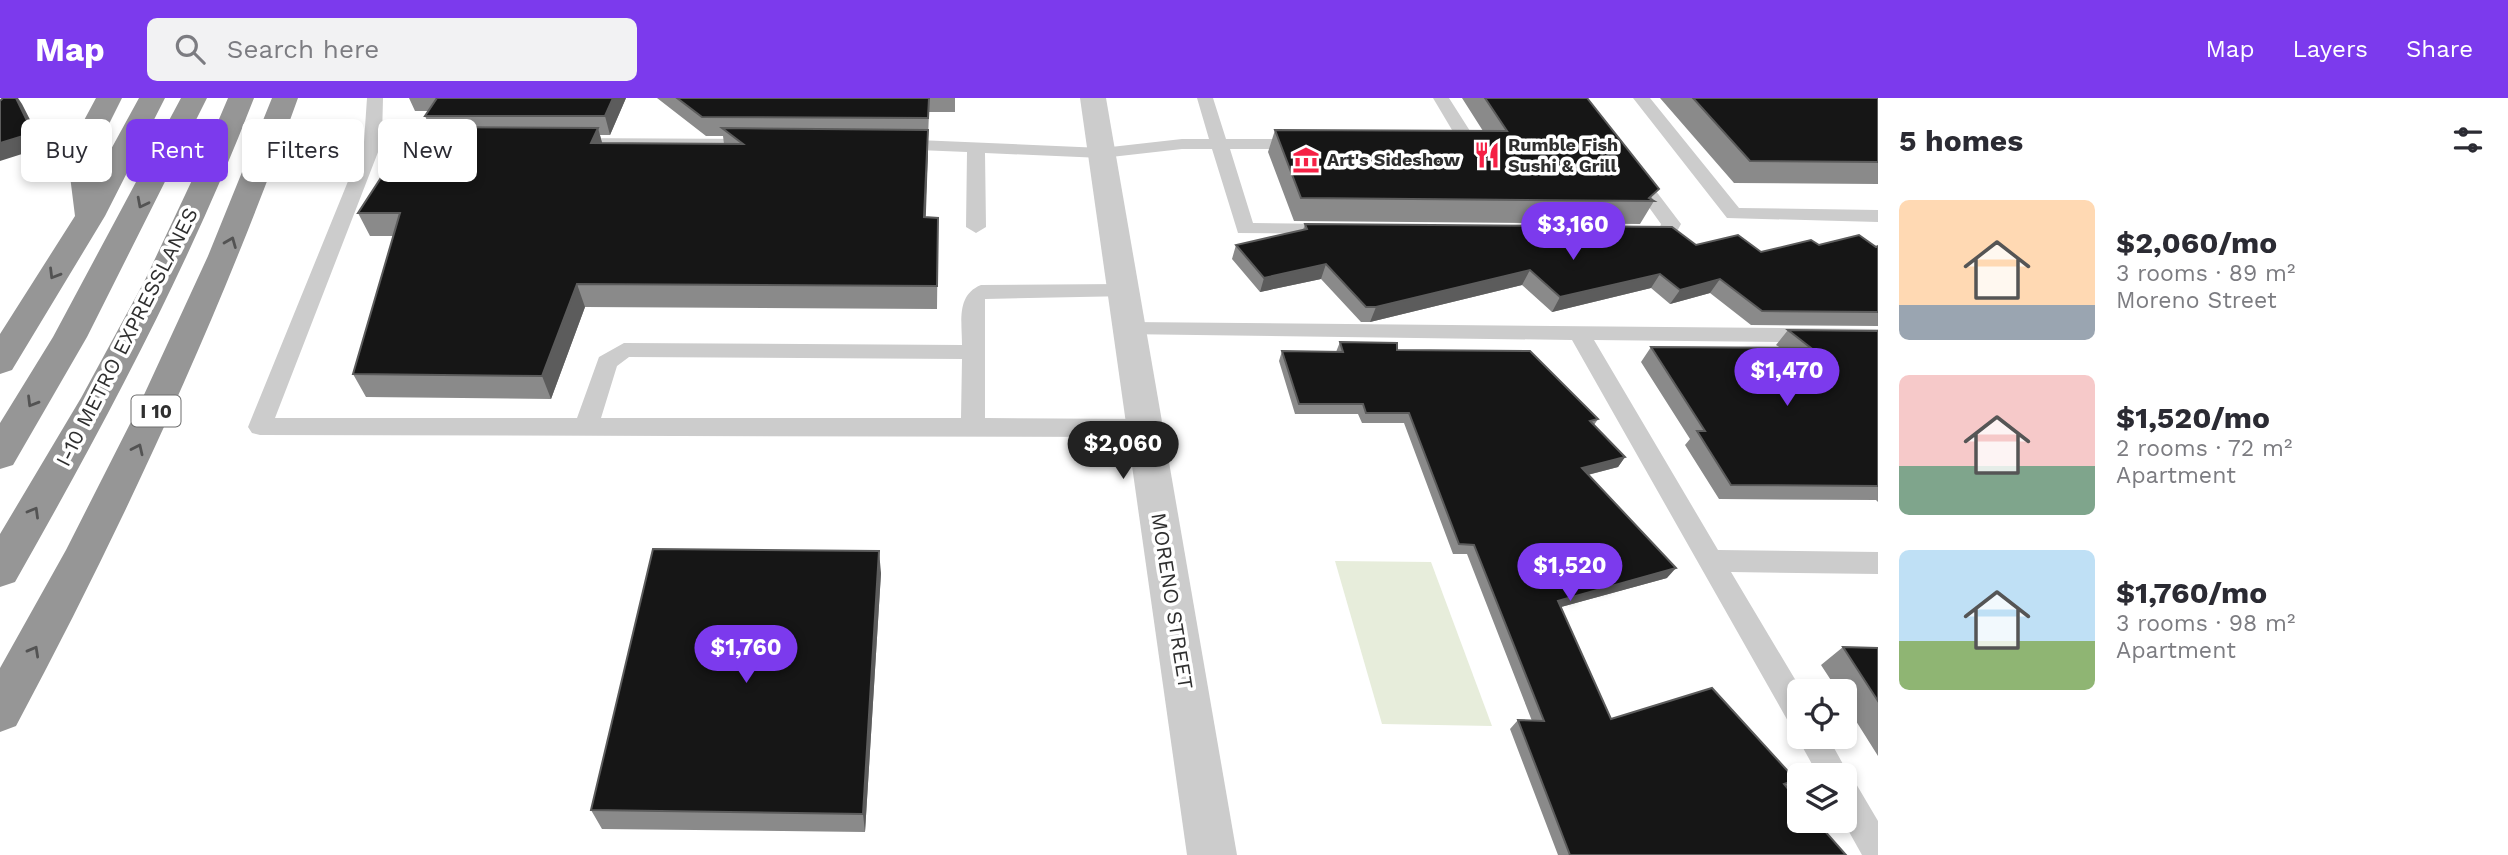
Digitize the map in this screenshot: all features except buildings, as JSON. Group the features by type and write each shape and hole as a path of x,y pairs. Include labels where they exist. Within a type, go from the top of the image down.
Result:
{"highway":[{"path":"90,216 81,152 109,98"},
{"path":"0,362 90,216 152,98"},
{"path":"0,455 71,337 194,98"},
{"name":"I-10 METRO EXPRESSLANES","path":"0,570 78,437 163,274 220,154 241,98"},
{"name":"I 10","path":"0,711 131,466 214,283 285,98"}],"street":[{"name":"MORENO STREET","path":"1093,98 1212,855"}],"lane":[{"path":"375,98 373,142 260,426 1145,428"},
{"path":"1205,98 1245,229 1356,230"},
{"path":"1419,143 1450,140 1461,131 1441,98"},
{"path":"1641,98 1734,214 1878,216"},
{"path":"373,142 378,142"},
{"path":"552,142 773,144"},
{"path":"870,144 1102,153 1182,144 1325,144"},
{"path":"976,149 976,227"},
{"path":"1619,153 1671,224 1667,233 1662,234 1620,234"},
{"path":"973,426 973,301 978,294 999,290 1123,291"},
{"path":"1129,329 1878,336"},
{"path":"1579,333 1787,693"},
{"path":"586,427 607,362 624,350 973,352"},
{"path":"1711,561 1878,563"},
{"path":"1857,815 1878,851"}],"green space":[{"path":"1335,561 1431,562 1492,726 1382,724"}],"place":[{"name":"Rumble Fish Sushi & Grill","path":"1487,155"},
{"name":"Art's Sideshow","path":"1306,160"}]}
